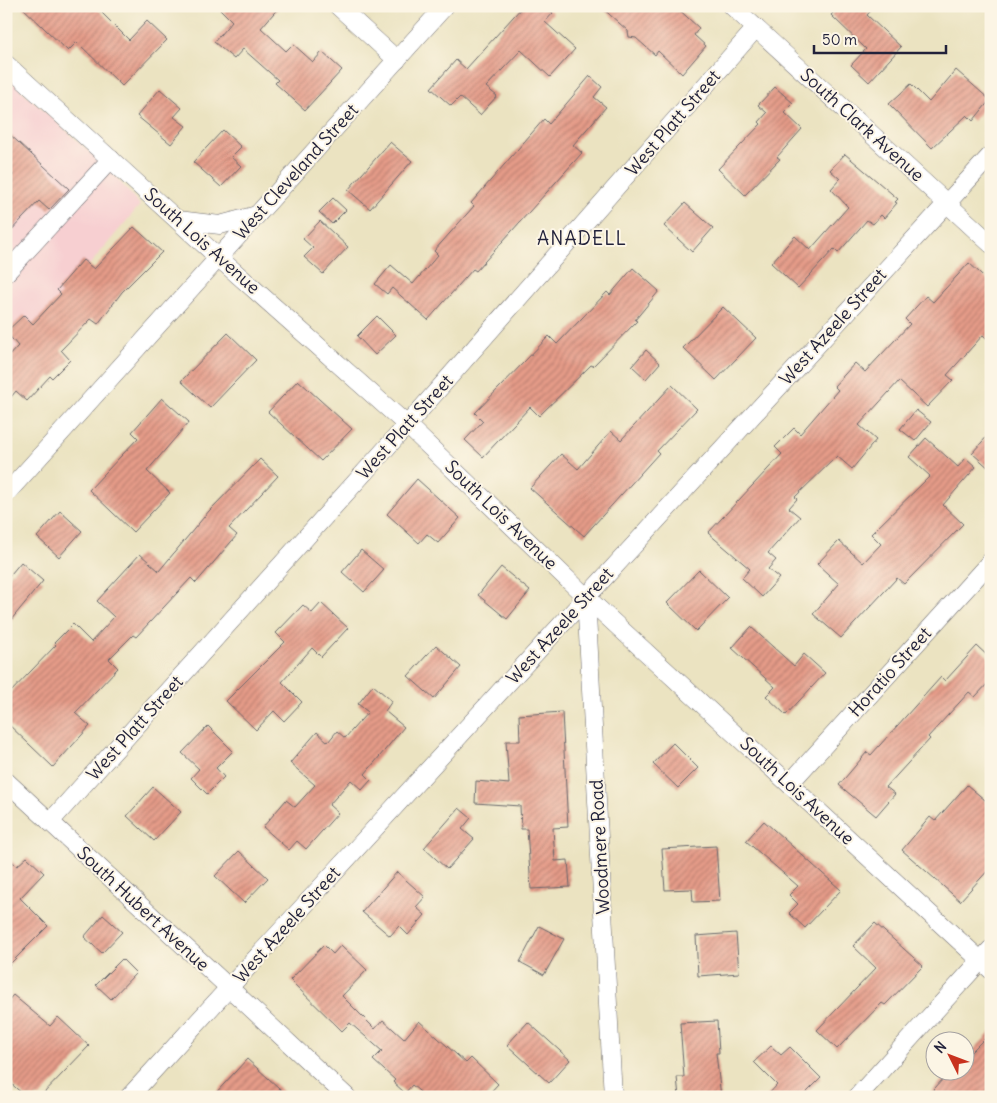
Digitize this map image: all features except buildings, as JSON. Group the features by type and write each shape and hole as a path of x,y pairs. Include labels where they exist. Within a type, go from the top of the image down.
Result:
{"street":[{"path":"338,6 397,60"},
{"name":"West Cleveland Street","path":"6,494 446,6"},
{"name":"South Clark Avenue","path":"732,6 991,244"},
{"name":"West Platt Street","path":"50,822 407,425 756,28"},
{"name":"South Lois Avenue","path":"6,64 219,258 407,425 586,597 987,960"},
{"name":"West Azeele Street","path":"129,1097 991,155"},
{"path":"6,273 110,159"},
{"path":"178,220 220,224 257,215"},
{"name":"Horatio Street","path":"790,783 991,561"},
{"name":"Woodmere Road","path":"586,597 613,1097"},
{"name":"South Hubert Avenue","path":"6,782 347,1097"},
{"path":"858,1097 987,960"}],"shaded area":[{"path":"6,76 111,171 140,205 6,364"}],"district":[{"name":"ANADELL","path":"582,238"}]}
